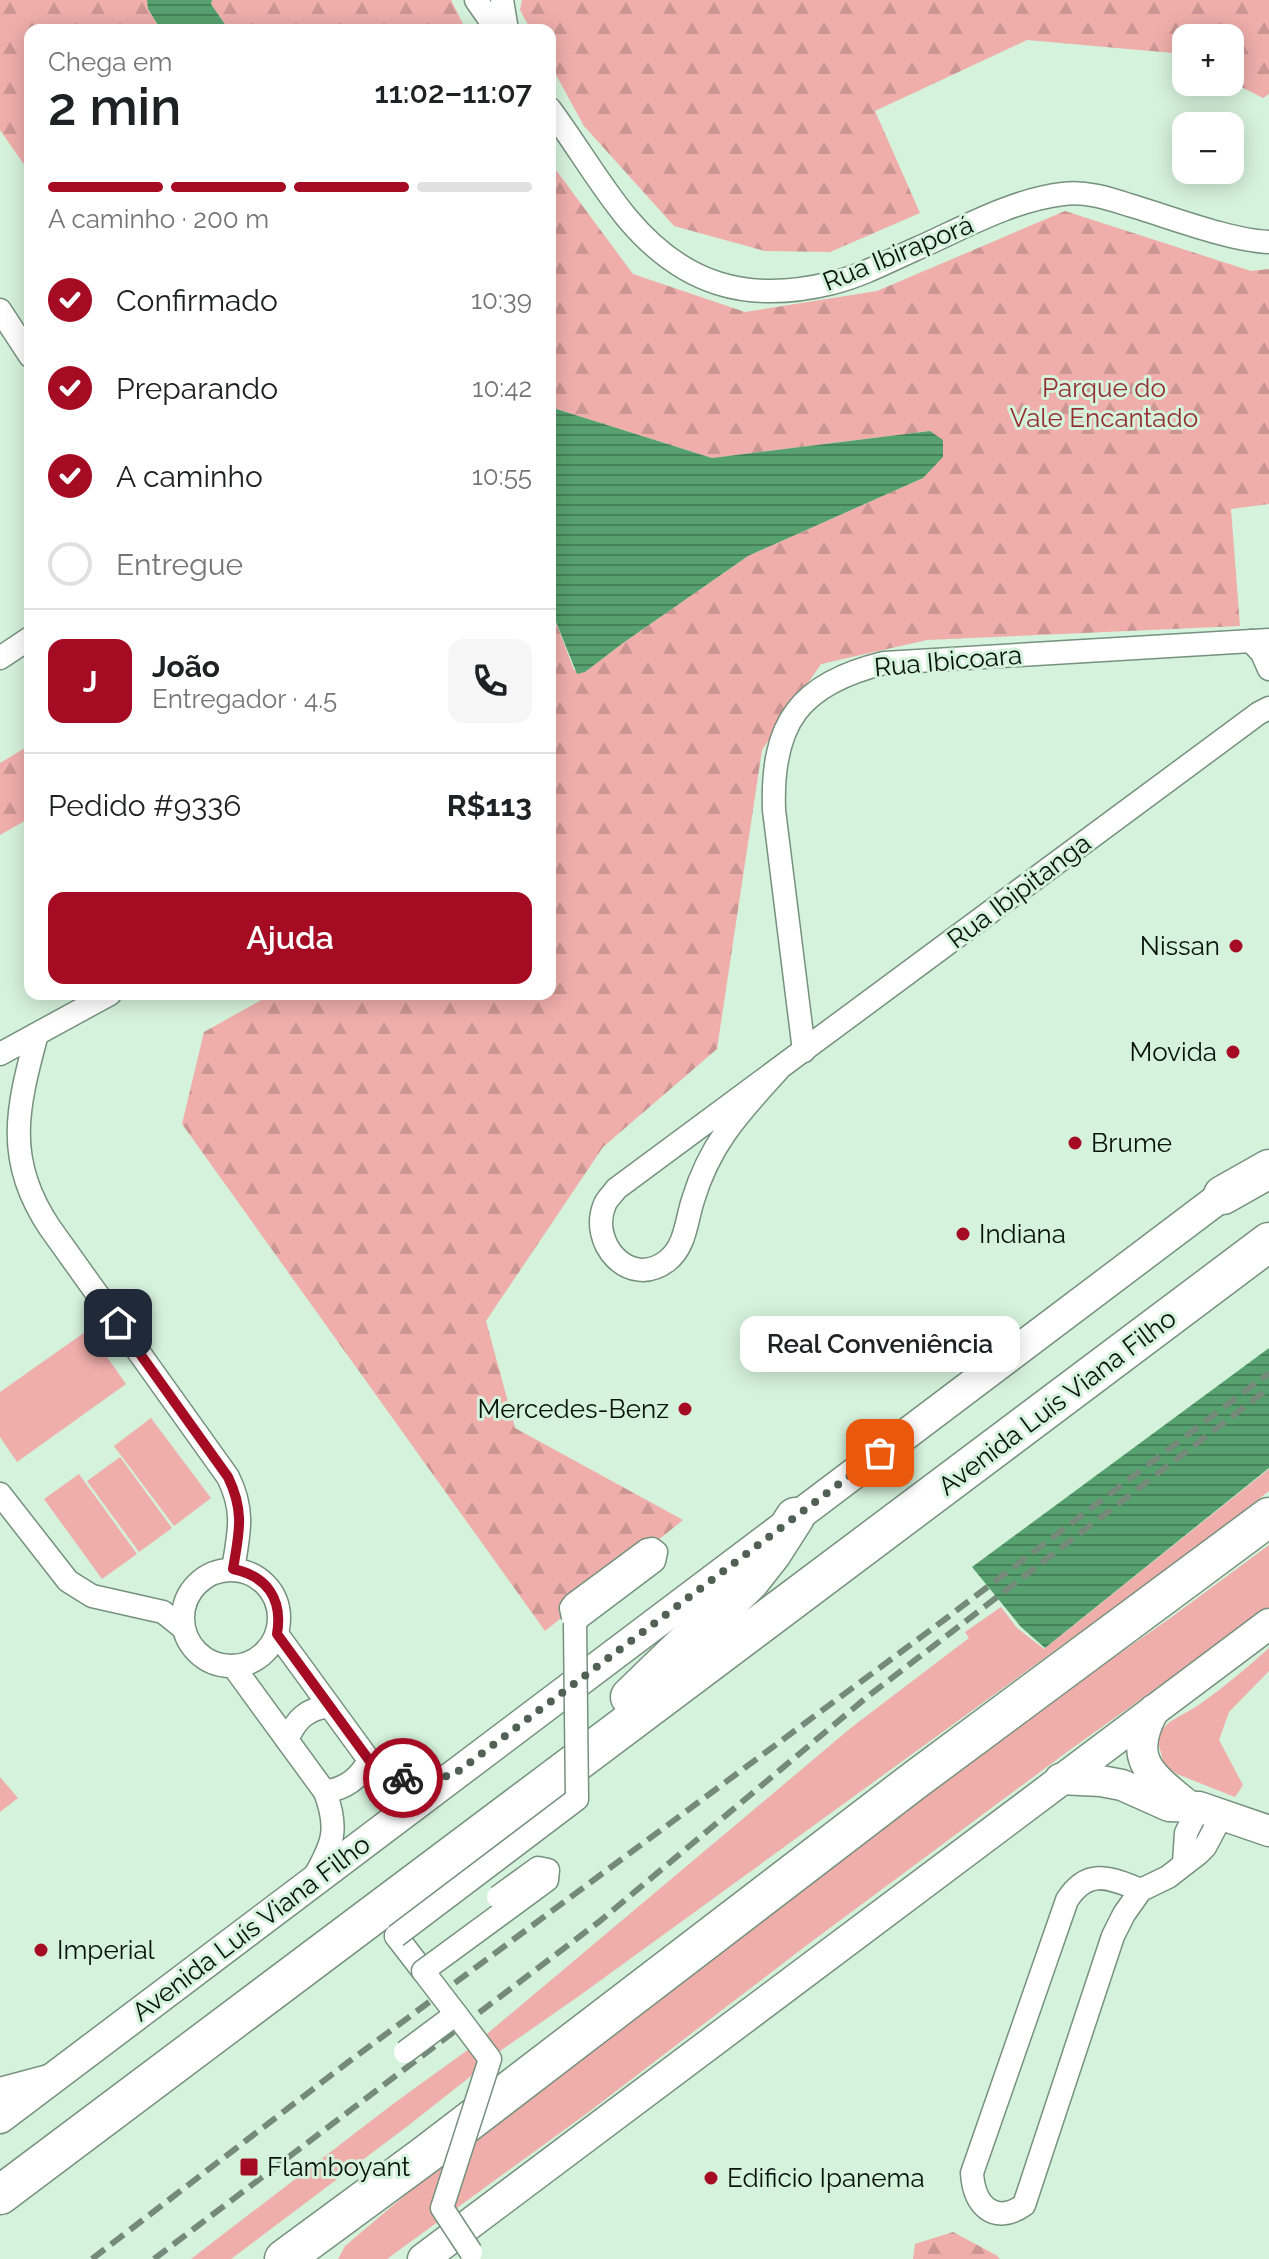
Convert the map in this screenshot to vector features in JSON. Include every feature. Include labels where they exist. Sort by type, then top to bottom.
[{"type":"highway","points":[[1223,1195],[1269,1169]]},
{"type":"highway","name":"Avenida Luís Viana Filho","points":[[0,2195],[1269,1242]]},
{"type":"highway","points":[[496,1824],[750,1581],[795,1517]]},
{"type":"highway","points":[[284,2259],[424,2156],[915,1780],[1269,1517]]},
{"type":"highway","points":[[327,2259],[363,2217],[424,2156]]},
{"type":"main road","name":"Avenida Luís Viana Filho","points":[[0,2118],[1269,1160]]},
{"type":"main road","points":[[423,2259],[1269,1624]]},
{"type":"main road","points":[[1154,1710],[1144,1727],[1140,1744],[1143,1758],[1158,1781],[1203,1809]]},
{"type":"main road","points":[[1060,1779],[1122,1785],[1169,1806],[1203,1809],[1269,1831]]},
{"type":"street","points":[[476,0],[493,24]]},
{"type":"street","points":[[502,0],[506,24]]},
{"type":"street","name":"Rua Ibiraporá","points":[[556,118],[626,217],[657,249],[685,271],[719,284],[754,291],[790,291],[834,283],[992,215],[1043,197],[1067,193],[1117,201],[1259,242],[1269,242]]},
{"type":"street","points":[[0,310],[24,347]]},
{"type":"street","points":[[1260,641],[1269,669]]},
{"type":"street","name":"Rua Ibicoara","points":[[804,1051],[774,810],[773,777],[780,743],[791,717],[807,698],[829,682],[852,671],[884,663],[1260,641]]},
{"type":"street","points":[[0,658],[24,642]]},
{"type":"street","name":"Rua Ibipitanga","points":[[779,1069],[716,1143],[702,1172],[679,1249],[667,1261],[652,1269],[637,1271],[622,1266],[610,1253],[601,1220],[605,1203],[624,1184],[1266,705]]},
{"type":"street","points":[[0,1054],[99,1000]]},
{"type":"street","points":[[37,1034],[24,1081],[18,1141],[26,1186],[50,1228],[228,1477],[239,1504],[241,1520],[233,1569]]},
{"type":"street","points":[[0,1494],[68,1581],[92,1596],[163,1612],[183,1628]]},
{"type":"street","points":[[471,2252],[442,2208],[490,2059],[396,1936],[577,1799],[577,1619],[654,1561],[656,1552],[647,1550],[574,1604],[571,1608],[573,1617]]},
{"type":"street","points":[[233,1569],[261,1579],[271,1590],[277,1604],[277,1634],[255,1660],[233,1666],[216,1665],[189,1644],[182,1614],[193,1587],[204,1577],[233,1569]]},
{"type":"street","points":[[277,1634],[369,1760],[391,1775],[406,1778],[452,1776]]},
{"type":"street","points":[[233,1666],[325,1792],[334,1823],[332,1842],[312,1880]]},
{"type":"street","points":[[287,1740],[292,1727],[303,1716],[315,1708],[329,1706]]},
{"type":"street","points":[[325,1792],[357,1779],[369,1760]]},
{"type":"street","points":[[1141,1890],[1096,1877],[1083,1881],[1067,1900],[972,2173],[973,2189],[981,2203],[995,2214],[1010,2214],[1024,2205],[1113,1936],[1141,1890],[1168,1877],[1205,1847],[1203,1809]]},
{"type":"street","points":[[423,1971],[547,1880],[548,1870],[538,1868],[498,1897]]},
{"type":"street","points":[[405,2052],[456,2014]]},
{"type":"street","points":[[0,2089],[60,2073]]},
{"type":"green space","points":[[0,0],[147,0],[148,9],[157,24],[24,24],[24,164],[0,130]]},
{"type":"green space","points":[[212,0],[451,0],[463,24],[225,24],[211,4]]},
{"type":"green space","points":[[522,0],[1269,0],[1269,94],[1263,98],[1244,88],[1244,24],[1172,24],[1172,53],[1027,40],[875,111],[920,213],[830,252],[765,251],[674,226],[584,126],[556,75],[556,24],[528,24],[520,10]]},
{"type":"green space","name":"Parque do Vale Encantado","points":[[556,170],[633,274],[745,312],[877,291],[1065,211],[1251,271],[1269,269],[1269,504],[1231,509],[1240,626],[927,640],[821,664],[762,750],[717,1049],[603,1147],[486,1321],[515,1428],[683,1520],[545,1631],[182,1124],[204,1032],[261,1000],[556,1000],[556,623],[574,670],[585,672],[748,556],[923,478],[930,431],[712,458],[556,409]]},
{"type":"green space","points":[[24,749],[24,821],[0,835],[0,763]]},
{"type":"green space","points":[[88,1330],[126,1384],[17,1462],[0,1437],[0,1392]]},
{"type":"green space","points":[[151,1418],[211,1498],[174,1526],[114,1446]]},
{"type":"green space","points":[[120,1457],[172,1528],[139,1552],[87,1481]]},
{"type":"green space","points":[[1269,1469],[1269,1491],[1200,1545],[480,2065],[471,2076],[409,2125],[231,2259],[191,2259],[469,2049],[852,1727],[969,1638],[965,1632],[1001,1607],[1017,1628],[1044,1649]]},
{"type":"green space","points":[[79,1474],[137,1554],[102,1579],[44,1499]]},
{"type":"green space","points":[[1269,1545],[1269,1608],[1071,1749],[590,2111],[387,2259],[338,2259],[345,2246],[488,2125],[1024,1720]]},
{"type":"green space","points":[[1269,1648],[1269,1671],[1229,1712],[1219,1740],[1243,1785],[1235,1797],[1177,1774],[1164,1764],[1157,1738],[1165,1726],[1218,1691]]},
{"type":"green space","points":[[0,1777],[18,1798],[0,1812]]},
{"type":"green space","points":[[953,2232],[1000,2259],[913,2259],[915,2244]]},
{"type":"shaded area","points":[[147,0],[212,0],[211,4],[225,24],[157,24],[148,9]]},
{"type":"shaded area","points":[[556,409],[712,458],[930,431],[943,440],[943,457],[923,478],[748,556],[585,672],[577,674],[556,622]]},
{"type":"shaded area","points":[[1269,1348],[1269,1468],[1045,1648],[1021,1627],[972,1567]]},
{"type":"railway","points":[[92,2259],[347,2063],[944,1620],[1269,1373]]},
{"type":"railway","points":[[154,2259],[600,1921],[867,1697],[1269,1388]]},
{"type":"way so far","points":[[403,1778],[452,1776],[880,1453]]},
{"type":"place","name":"Nissan","points":[[1236,946]]},
{"type":"place","name":"Movida","points":[[1233,1052]]},
{"type":"place","name":"Brume","points":[[1075,1143]]},
{"type":"place","name":"Indiana","points":[[963,1234]]},
{"type":"place","name":"Mercedes-Benz","points":[[685,1409]]},
{"type":"place","name":"Real Conveniência","points":[[880,1453]]},
{"type":"place","name":"Imperial","points":[[41,1950]]},
{"type":"place","name":"Flamboyant","points":[[249,2167]]},
{"type":"place","name":"Edificio Ipanema","points":[[711,2178]]},
{"type":"route","points":[[118,1323],[235,1491],[241,1520],[233,1569],[261,1579],[271,1590],[277,1604],[277,1634],[369,1760],[391,1775],[403,1778]]}]
